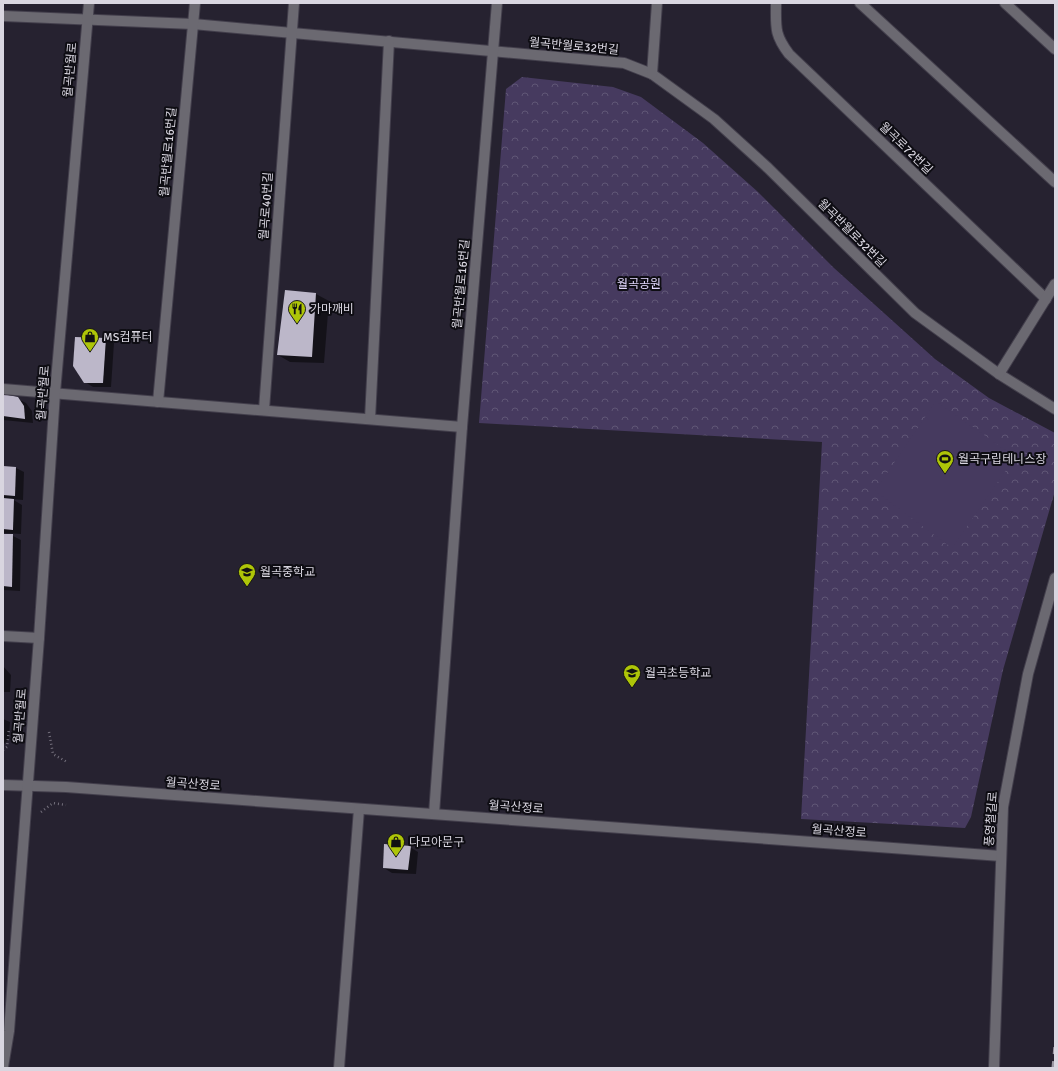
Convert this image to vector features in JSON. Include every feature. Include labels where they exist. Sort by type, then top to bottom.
[{"type":"street","name":"월곡반월로","points":[[28,785],[55,393],[89,3]]},
{"type":"street","name":"월곡반월로16번길","points":[[158,402],[195,3]]},
{"type":"street","name":"월곡로40번길","points":[[264,410],[294,3]]},
{"type":"street","name":"월곡반월로16번길","points":[[434,814],[462,427],[497,3]]},
{"type":"street","points":[[652,74],[657,3]]},
{"type":"street","name":"월곡로72번길","points":[[776,3],[776,33],[779,42],[789,54],[1046,299]]},
{"type":"street","points":[[860,3],[1055,182]]},
{"type":"street","points":[[1005,3],[1055,49]]},
{"type":"street","name":"월곡반월로32번길","points":[[3,16],[193,24],[624,63],[652,74],[714,119],[768,168],[915,313],[1000,374],[1055,409]]},
{"type":"street","points":[[370,419],[389,41]]},
{"type":"street","points":[[1000,374],[1055,284]]},
{"type":"street","points":[[3,389],[462,427]]},
{"type":"street","name":"풍영철길로","points":[[994,1068],[1003,807],[1028,674],[1055,578]]},
{"type":"street","points":[[3,636],[39,638]]},
{"type":"street","name":"월곡산정로","points":[[3,785],[28,785],[1001,856]]},
{"type":"street","points":[[3,1067],[9,1031],[28,785]]},
{"type":"street","points":[[339,1068],[359,810]]},
{"type":"path","points":[[3,750],[7,747],[9,729]]},
{"type":"path","points":[[50,732],[52,754],[67,762]]},
{"type":"path","points":[[39,818],[40,812],[52,803],[66,805]]},
{"type":"green space","name":"월곡공원","points":[[522,77],[613,87],[641,97],[703,143],[758,192],[834,268],[935,359],[989,398],[1055,433],[1055,491],[1003,670],[971,817],[965,828],[801,819],[822,442],[479,423],[506,89]]},
{"type":"green space","name":"월곡구립테니스장","points":[[936,401],[1015,457],[952,548],[875,491]]},
{"type":"building","name":"가마깨비","points":[[285,290],[316,293],[312,357],[277,355]]},
{"type":"building","name":"MS컴퓨터","points":[[75,337],[106,338],[103,383],[84,383],[73,366]]},
{"type":"building","points":[[3,394],[18,397],[24,406],[25,419],[3,416]]},
{"type":"building","points":[[3,466],[16,467],[15,496],[3,495]]},
{"type":"building","points":[[3,498],[14,499],[13,530],[3,529]]},
{"type":"building","points":[[3,534],[13,534],[12,587],[3,586]]},
{"type":"building","name":"다모아문구","points":[[384,844],[411,846],[408,870],[383,868]]},
{"type":"railway","points":[[1053,1068],[1055,1045]]},
{"type":"place","name":"가마깨비","points":[[297,324]]},
{"type":"place","name":"MS컴퓨터","points":[[90,352]]},
{"type":"place","name":"월곡구립테니스장","points":[[945,474]]},
{"type":"place","name":"월곡중학교","points":[[247,587]]},
{"type":"place","name":"월곡초등학교","points":[[632,688]]},
{"type":"place","name":"다모아문구","points":[[396,857]]}]
